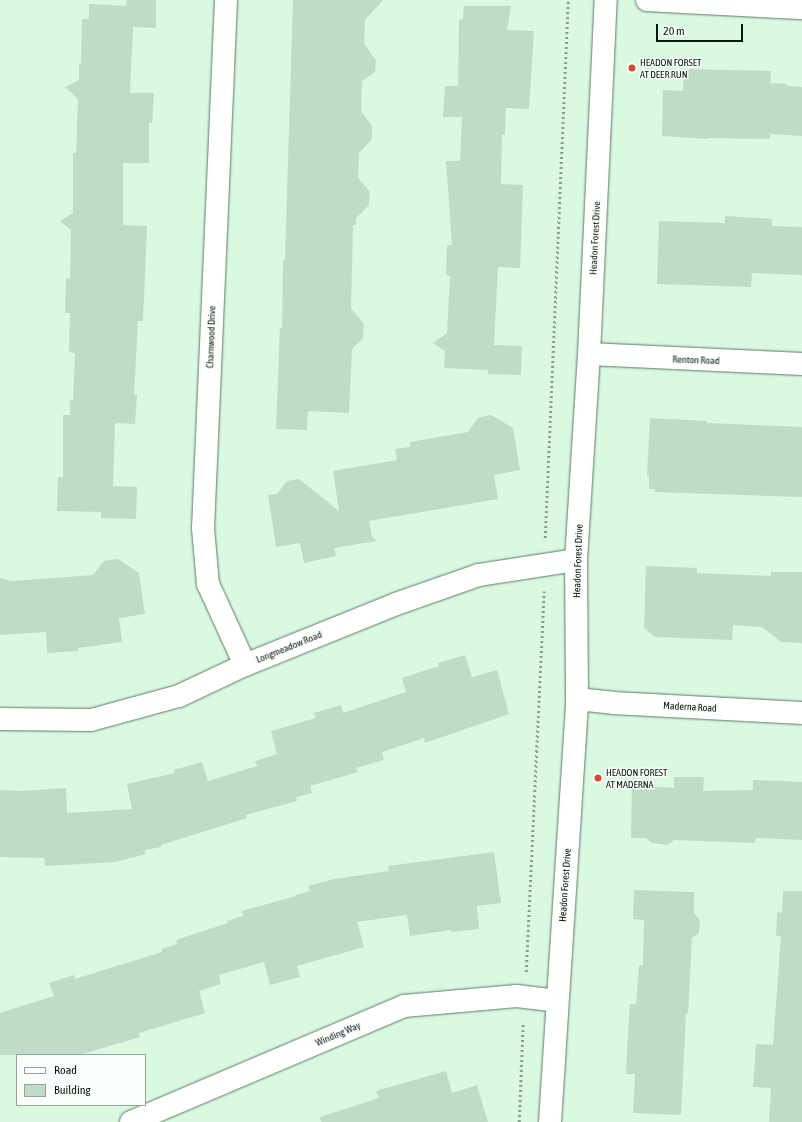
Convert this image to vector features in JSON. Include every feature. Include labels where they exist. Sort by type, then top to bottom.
[{"type":"street","name":"Charnwood Drive","points":[[226,0],[203,528],[208,584],[245,665]]},
{"type":"street","name":"Headon Forest Drive","points":[[550,1122],[577,699],[576,560],[589,354],[606,0]]},
{"type":"street","points":[[647,0],[802,8]]},
{"type":"street","name":"Renton Road","points":[[589,354],[802,364]]},
{"type":"street","name":"Longmeadow Road","points":[[0,719],[91,720],[179,696],[245,665],[396,604],[479,575],[576,560]]},
{"type":"street","name":"Maderna Road","points":[[577,699],[613,703],[802,713]]},
{"type":"street","name":"Winding Way","points":[[131,1122],[404,1006],[517,996],[557,1001]]},
{"type":"building","points":[[127,0],[156,0],[156,28],[133,27],[130,93],[154,93],[152,123],[149,123],[149,163],[123,163],[123,225],[147,226],[143,321],[138,321],[134,395],[137,395],[135,424],[115,423],[113,486],[137,487],[136,519],[101,518],[101,512],[57,511],[58,477],[63,477],[63,415],[70,415],[70,400],[73,401],[75,353],[69,352],[70,313],[65,313],[66,278],[70,279],[71,230],[60,221],[73,213],[73,153],[76,153],[78,99],[65,87],[79,80],[79,64],[81,64],[82,19],[89,19],[89,4],[126,6]]},
{"type":"building","points":[[293,0],[383,0],[365,20],[364,44],[376,60],[375,72],[362,81],[361,111],[372,126],[372,139],[359,153],[358,178],[370,192],[369,205],[356,218],[356,225],[353,225],[351,308],[364,324],[363,338],[352,349],[349,413],[308,411],[307,430],[276,429],[280,328],[282,328],[283,260],[285,260]]},
{"type":"building","points":[[464,6],[511,6],[507,30],[534,31],[529,109],[506,108],[505,135],[502,135],[501,184],[523,185],[520,268],[498,267],[494,345],[522,346],[521,375],[488,374],[488,370],[444,368],[445,351],[433,343],[447,333],[450,276],[446,275],[447,245],[452,245],[446,161],[460,161],[462,117],[443,117],[445,86],[458,86],[459,20],[463,19]]},
{"type":"building","points":[[684,69],[771,71],[770,83],[802,87],[802,136],[770,134],[770,139],[707,139],[662,136],[663,90],[683,91]]},
{"type":"building","points":[[725,216],[772,219],[772,226],[802,227],[802,275],[752,273],[751,287],[657,284],[659,221],[725,223]]},
{"type":"building","points":[[491,415],[513,428],[520,470],[494,475],[498,499],[369,521],[372,537],[377,541],[334,548],[336,556],[304,563],[300,543],[276,547],[268,495],[277,494],[287,481],[299,479],[339,511],[333,471],[397,460],[395,449],[410,447],[410,442],[468,432],[478,418]]},
{"type":"building","points":[[650,418],[707,421],[707,423],[802,427],[802,497],[655,492],[655,489],[649,489],[649,476],[647,476]]},
{"type":"building","points":[[118,559],[139,573],[145,614],[119,618],[122,642],[78,648],[78,651],[47,653],[46,632],[0,635],[0,578],[12,581],[93,575],[104,561]]},
{"type":"building","points":[[646,566],[697,568],[697,573],[771,576],[771,572],[802,572],[802,643],[781,642],[762,627],[733,625],[732,640],[655,637],[644,628]]},
{"type":"building","points":[[465,655],[472,677],[497,670],[509,714],[425,743],[424,738],[382,752],[384,760],[356,768],[358,772],[310,786],[312,793],[296,797],[297,801],[246,815],[247,818],[161,845],[161,847],[145,850],[146,854],[115,862],[45,866],[44,858],[0,857],[0,790],[22,791],[66,788],[67,813],[132,809],[127,784],[175,773],[174,770],[202,762],[208,781],[257,766],[255,761],[277,754],[271,731],[316,718],[314,713],[341,705],[343,713],[406,692],[402,678],[439,666],[438,663]]},
{"type":"building","points":[[674,777],[704,777],[703,791],[753,790],[753,780],[802,782],[802,840],[756,838],[755,843],[674,840],[668,845],[652,843],[646,838],[631,838],[632,785],[674,788]]},
{"type":"building","points":[[494,852],[501,903],[477,906],[479,929],[451,932],[451,930],[410,936],[407,915],[357,922],[364,947],[297,966],[300,977],[270,985],[264,962],[219,975],[221,984],[199,991],[205,1013],[139,1033],[140,1037],[82,1054],[0,1055],[0,1013],[54,996],[49,983],[74,975],[75,979],[162,952],[162,949],[177,944],[176,940],[228,923],[227,921],[243,916],[242,911],[310,891],[308,886],[334,879],[389,871],[388,866]]},
{"type":"building","points":[[634,890],[694,892],[694,913],[700,920],[699,933],[692,938],[688,1013],[686,1013],[681,1115],[633,1113],[635,1074],[626,1074],[627,1050],[630,1004],[636,1004],[639,965],[643,965],[644,920],[633,919]]},
{"type":"building","points":[[783,891],[802,891],[802,1122],[769,1122],[771,1088],[753,1087],[756,1044],[773,1045],[781,936],[776,936],[777,912],[782,913]]},
{"type":"building","points":[[446,1071],[452,1093],[477,1085],[488,1122],[321,1122],[320,1117],[379,1098],[376,1091]]},
{"type":"place","name":"HEADON FORSET AT DEER RUN","points":[[632,68]]},
{"type":"place","name":"HEADON FOREST AT MADERNA","points":[[598,778]]}]
